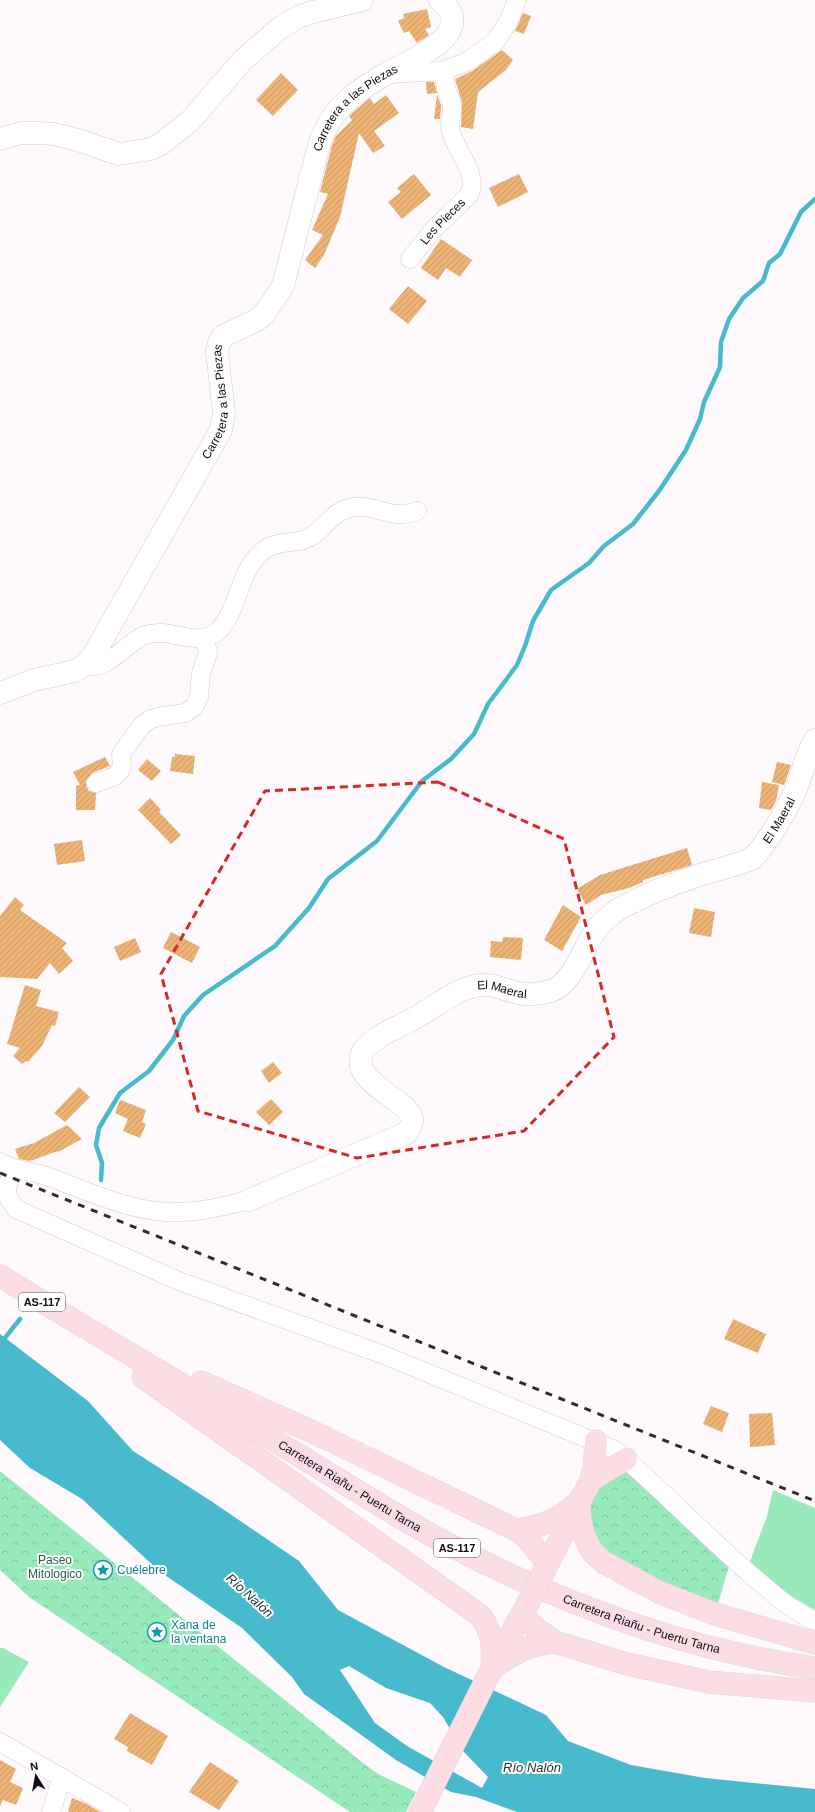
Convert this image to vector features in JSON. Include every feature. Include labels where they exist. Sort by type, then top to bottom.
[{"type":"main road","name":"Carretera Riañu - Puertu Tarna","points":[[0,1276],[443,1541],[553,1594],[630,1623],[713,1648],[815,1668]]},
{"type":"main road","points":[[84,1326],[138,1373],[481,1616],[504,1621],[512,1620],[525,1609]]},
{"type":"main road","points":[[131,1355],[180,1373],[306,1429],[516,1530],[526,1537],[548,1561]]},
{"type":"main road","points":[[421,1810],[491,1671],[525,1609],[548,1561],[591,1480],[595,1462],[596,1441]]},
{"type":"main road","points":[[591,1480],[626,1459]]},
{"type":"main road","points":[[516,1530],[547,1523],[565,1514],[579,1501]]},
{"type":"main road","points":[[579,1501],[580,1519],[584,1535],[591,1550],[603,1562]]},
{"type":"main road","points":[[548,1561],[565,1549],[574,1549],[603,1562],[659,1592],[708,1611],[815,1643]]},
{"type":"main road","points":[[525,1609],[539,1631],[555,1642],[627,1664],[709,1682],[815,1691]]},
{"type":"main road","points":[[481,1616],[490,1631],[493,1647],[491,1671]]},
{"type":"main road","points":[[491,1671],[519,1650],[541,1643],[555,1642]]},
{"type":"street","points":[[0,139],[21,133],[54,134],[78,140],[119,154],[150,149],[161,144],[190,121],[242,61],[280,28],[298,17],[362,0]]},
{"type":"street","name":"Carretera a las Piezas","points":[[85,665],[94,654],[221,430],[224,413],[216,352],[219,343],[223,336],[257,320],[264,314],[283,286],[320,141],[329,122],[348,99],[383,75],[437,46],[446,38],[451,28],[452,17],[447,6],[440,0]]},
{"type":"street","points":[[383,75],[442,71],[466,62],[495,42],[508,22],[517,0]]},
{"type":"street","name":"Les Pieces","points":[[410,259],[435,228],[469,195],[472,189],[472,178],[451,134],[449,121],[452,102],[447,91],[445,75],[442,71]]},
{"type":"street","points":[[0,693],[34,680],[75,671],[85,665],[92,667],[107,661],[138,639],[153,634],[167,632],[196,639],[205,639],[219,630],[224,623],[248,569],[253,562],[268,548],[284,542],[305,540],[335,515],[356,506],[400,514],[416,511]]},
{"type":"street","points":[[96,783],[115,776],[120,771],[122,766],[121,754],[142,725],[151,719],[185,713],[197,703],[201,673],[208,653],[205,639]]},
{"type":"street","name":"El Maeral","points":[[249,1200],[406,1133],[411,1126],[412,1119],[410,1114],[404,1107],[388,1096],[364,1073],[361,1062],[363,1052],[375,1039],[432,1009],[452,996],[474,986],[495,985],[525,994],[553,990],[564,982],[573,971],[595,931],[615,911],[653,892],[696,876],[752,859],[761,850],[795,792],[806,758],[815,740]]},
{"type":"street","points":[[249,1200],[198,1211],[155,1211],[134,1207],[41,1174],[6,1165],[6,1190],[8,1199],[16,1209],[179,1280],[384,1355],[615,1450],[731,1559],[788,1606],[815,1621]]},
{"type":"street","points":[[0,1742],[121,1812]]},
{"type":"street","points":[[51,1812],[62,1777]]},
{"type":"highlighted area","points":[[438,782],[564,839],[614,1037],[524,1131],[357,1158],[198,1111],[161,974],[265,791]]},
{"type":"green space","points":[[626,1459],[731,1559],[715,1614],[659,1592],[584,1535],[591,1480]]},
{"type":"green space","name":"Paseo Mitologico","points":[[0,1471],[363,1763],[378,1774],[416,1792],[406,1812],[350,1812],[29,1597],[0,1570]]},
{"type":"green space","points":[[773,1490],[815,1508],[815,1610],[784,1592],[749,1564],[767,1516]]},
{"type":"green space","points":[[0,1648],[3,1648],[29,1662],[0,1707]]},
{"type":"water","name":"Río Nalón","points":[[0,1334],[88,1401],[133,1451],[211,1501],[299,1561],[338,1610],[444,1667],[546,1715],[568,1741],[631,1765],[705,1778],[815,1789],[815,1812],[517,1812],[476,1797],[451,1792],[396,1760],[304,1694],[292,1677],[242,1628],[159,1571],[82,1499],[30,1468],[0,1440]],"holes":[[[349,1666],[386,1688],[430,1703],[443,1717],[463,1751],[488,1777],[482,1788],[407,1746],[375,1723],[340,1670]]]},
{"type":"building","points":[[427,9],[431,27],[425,29],[429,35],[417,43],[409,31],[404,33],[398,21],[404,18],[403,14]]},
{"type":"building","points":[[523,13],[531,16],[524,34],[515,31]]},
{"type":"building","points":[[502,50],[513,60],[506,70],[478,92],[473,129],[461,127],[462,102],[455,79],[472,71]]},
{"type":"building","points":[[281,73],[298,90],[273,116],[256,100]]},
{"type":"building","points":[[426,82],[434,82],[437,93],[427,94]]},
{"type":"building","points":[[386,95],[399,113],[374,131],[385,146],[373,153],[359,133],[340,217],[324,255],[315,268],[305,260],[323,235],[312,230],[328,194],[320,192],[332,145],[336,136],[352,120],[349,116],[353,112],[370,98],[374,104]]},
{"type":"building","points":[[437,95],[441,105],[440,119],[434,119]]},
{"type":"building","points":[[414,174],[431,195],[402,219],[388,202],[401,192],[397,188]]},
{"type":"building","points":[[519,174],[528,192],[498,207],[489,188]]},
{"type":"building","points":[[441,239],[472,260],[460,277],[446,268],[438,280],[421,268]]},
{"type":"building","points":[[408,286],[427,301],[408,324],[389,309]]},
{"type":"building","points":[[175,754],[195,756],[193,774],[170,771],[172,757],[175,757]]},
{"type":"building","points":[[105,757],[110,766],[92,773],[86,781],[86,786],[89,791],[96,793],[95,810],[76,810],[76,786],[80,785],[73,772]]},
{"type":"building","points":[[147,759],[161,771],[152,781],[138,770]]},
{"type":"building","points":[[777,762],[791,765],[784,785],[772,782]]},
{"type":"building","points":[[762,782],[779,785],[776,801],[771,810],[759,808]]},
{"type":"building","points":[[150,798],[161,810],[159,812],[181,835],[171,844],[138,810]]},
{"type":"building","points":[[82,840],[85,861],[57,865],[54,844]]},
{"type":"building","points":[[687,848],[692,865],[643,880],[643,882],[629,888],[601,895],[586,905],[577,889],[600,875]]},
{"type":"building","points":[[15,897],[24,905],[20,910],[67,943],[62,948],[73,961],[59,974],[50,963],[37,979],[0,977],[0,916]]},
{"type":"building","points":[[563,905],[581,917],[562,951],[544,940]]},
{"type":"building","points":[[694,908],[715,912],[711,937],[689,933]]},
{"type":"building","points":[[171,932],[200,947],[192,963],[163,948]]},
{"type":"building","points":[[503,937],[523,938],[521,960],[490,957],[491,941],[502,942]]},
{"type":"building","points":[[135,938],[141,952],[120,961],[114,947]]},
{"type":"building","points":[[25,985],[41,990],[36,1006],[59,1012],[55,1026],[52,1025],[42,1046],[28,1062],[26,1061],[22,1064],[13,1056],[20,1048],[7,1044]]},
{"type":"building","points":[[273,1062],[282,1073],[269,1083],[261,1071]]},
{"type":"building","points":[[79,1087],[90,1097],[65,1122],[54,1113]]},
{"type":"building","points":[[271,1099],[283,1112],[269,1125],[256,1112]]},
{"type":"building","points":[[120,1100],[146,1110],[142,1122],[146,1124],[140,1138],[123,1131],[128,1119],[115,1113]]},
{"type":"building","points":[[67,1125],[82,1139],[58,1152],[30,1161],[19,1159],[15,1149],[34,1143]]},
{"type":"building","points":[[733,1319],[766,1334],[758,1353],[724,1339]]},
{"type":"building","points":[[711,1406],[729,1413],[722,1432],[703,1424]]},
{"type":"building","points":[[772,1413],[775,1445],[750,1447],[749,1414]]},
{"type":"building","points":[[130,1713],[168,1736],[152,1765],[127,1751],[128,1747],[114,1739]]},
{"type":"building","points":[[0,1760],[16,1769],[10,1782],[23,1788],[16,1805],[3,1800],[0,1806]]},
{"type":"building","points":[[210,1762],[239,1781],[219,1810],[189,1792]]},
{"type":"building","points":[[72,1798],[87,1804],[100,1812],[68,1812]]},
{"type":"waterway","points":[[101,1180],[102,1163],[96,1145],[99,1128],[120,1093],[149,1071],[173,1040],[184,1016],[203,995],[275,946],[309,908],[328,879],[377,841],[422,781],[451,759],[474,734],[488,704],[517,665],[533,621],[551,590],[589,563],[604,546],[633,524],[659,491],[686,450],[700,419],[704,402],[720,367],[721,342],[729,319],[743,298],[763,281],[769,263],[780,254],[801,212],[815,199]]},
{"type":"waterway","points":[[0,1344],[20,1319]]},
{"type":"railway","points":[[0,1173],[815,1501]]},
{"type":"place","name":"Cuélebre","points":[[103,1570]]},
{"type":"place","name":"Xana de la ventana","points":[[157,1632]]}]
